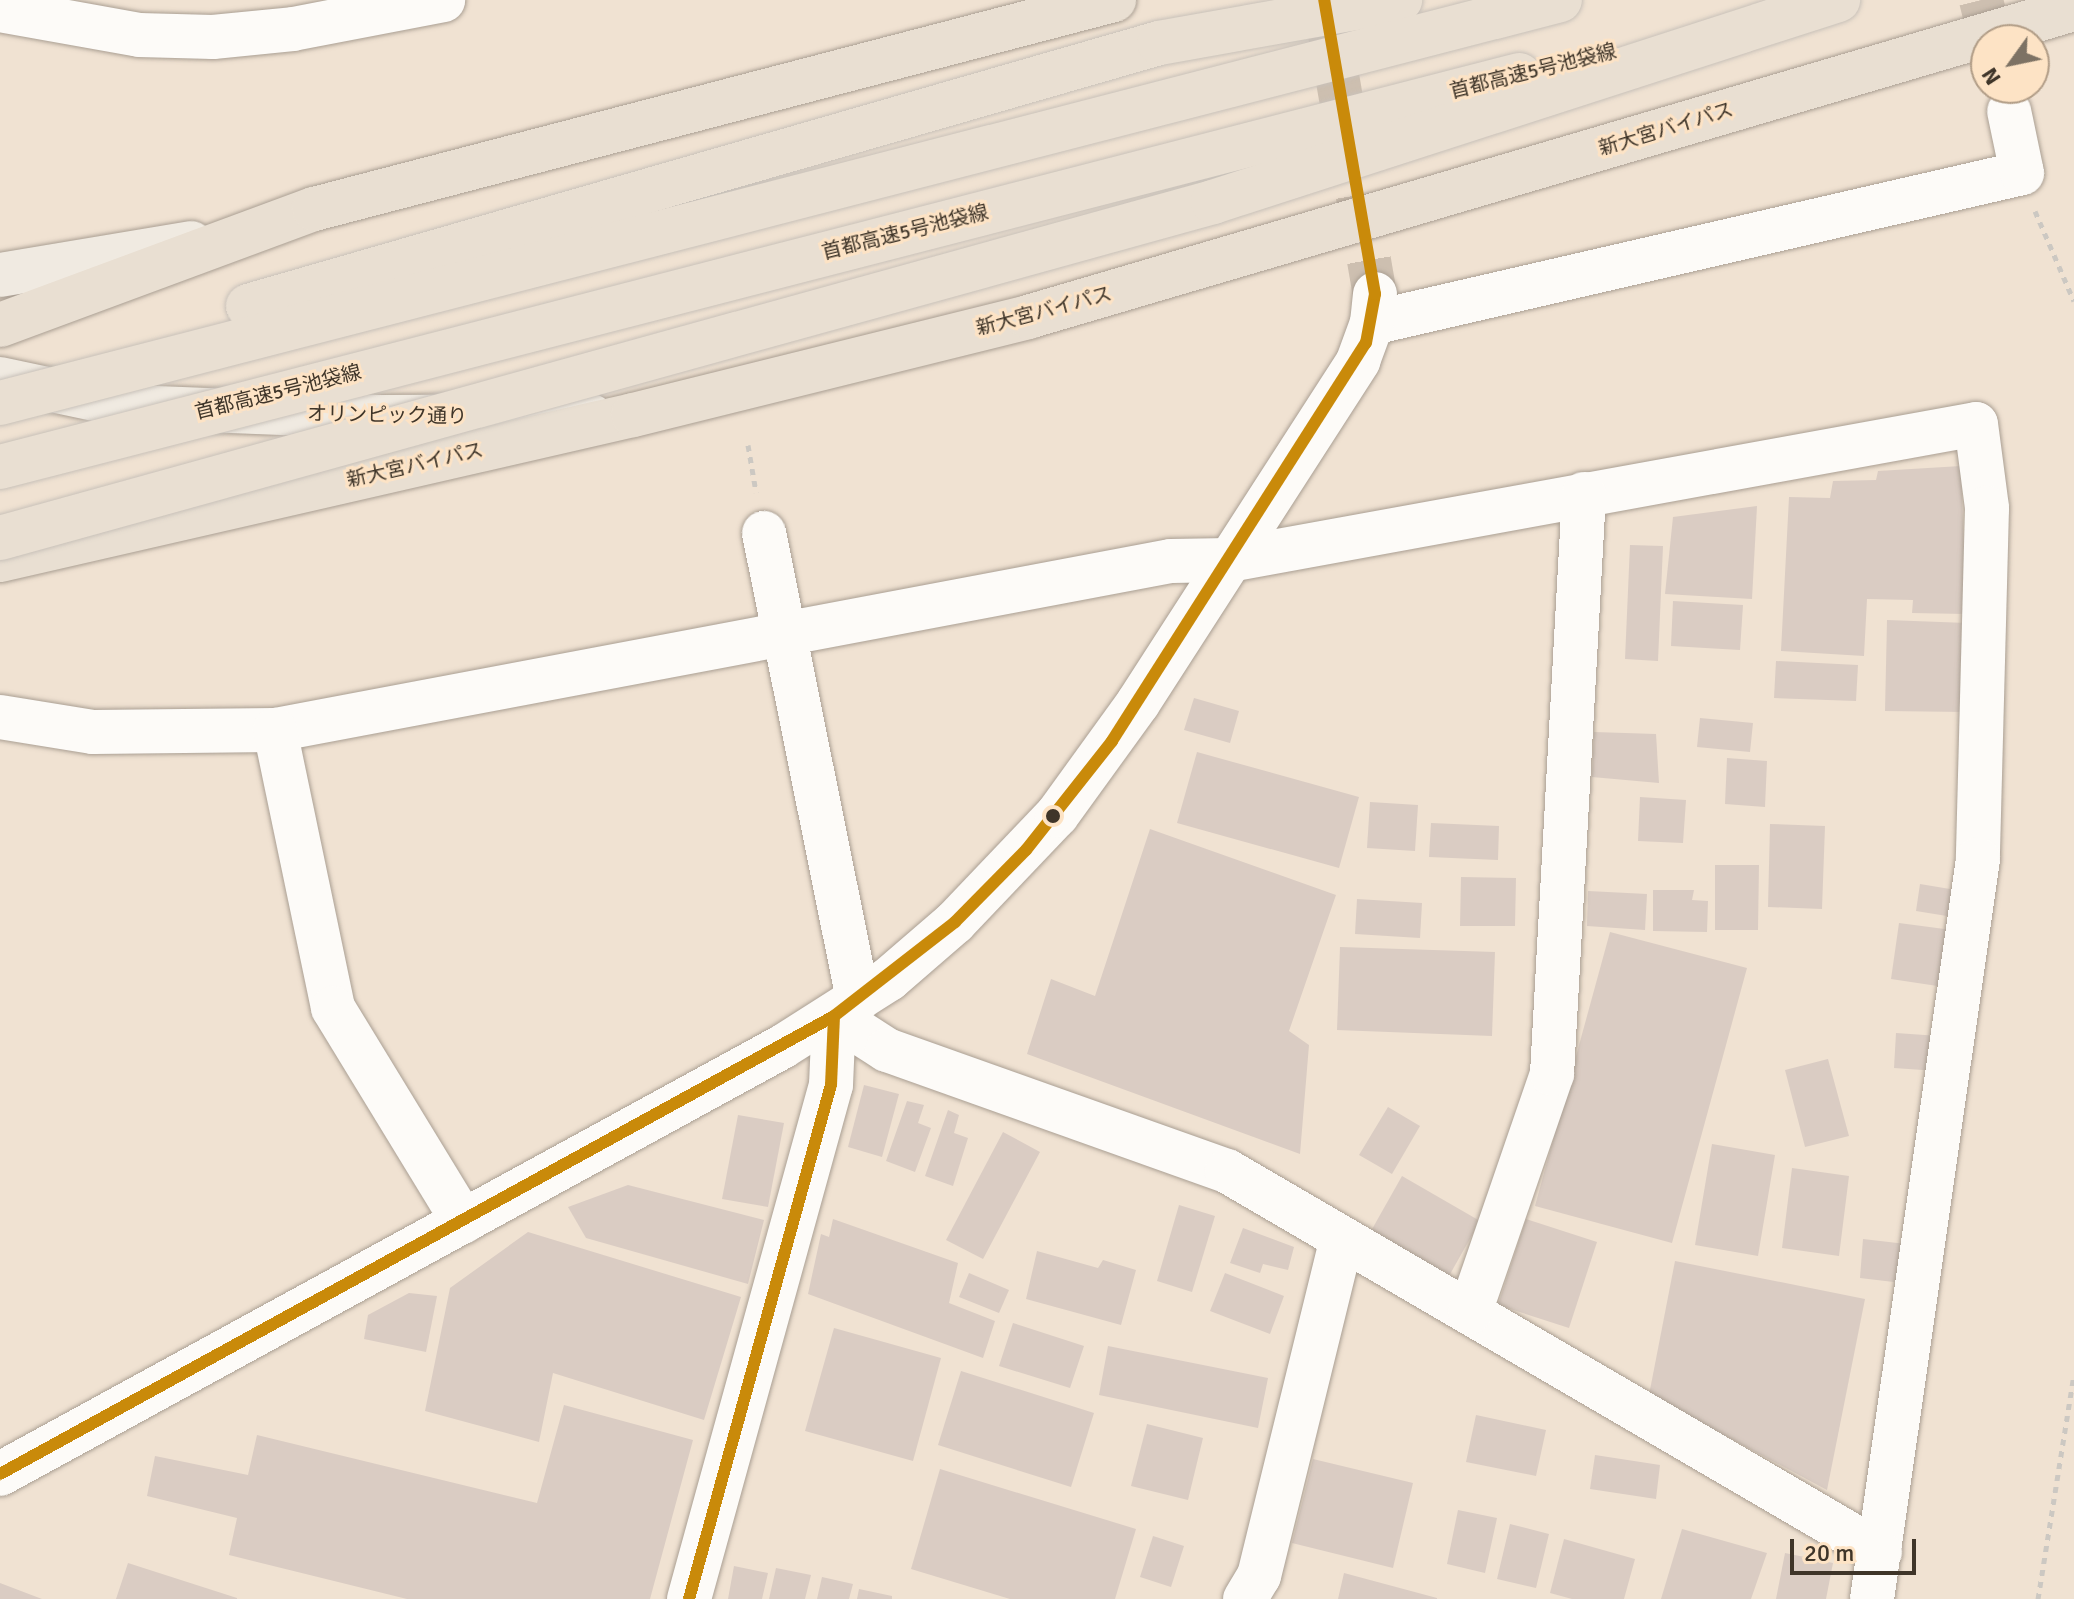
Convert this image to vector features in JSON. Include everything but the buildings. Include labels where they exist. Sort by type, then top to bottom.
[{"type":"highway","points":[[0,325],[229,237],[400,184],[1114,0]]},
{"type":"highway","points":[[0,378],[1159,43],[1400,0]]},
{"type":"highway","points":[[0,403],[1560,0]]},
{"type":"highway","name":"首都高速5号池袋線","points":[[0,467],[1812,0]]},
{"type":"highway","points":[[0,538],[1213,202],[1838,0]]},
{"type":"highway","name":"新大宮バイパス","points":[[0,560],[633,415],[1043,312],[2074,9]]},
{"type":"main road","points":[[0,275],[229,237]]},
{"type":"main road","name":"オリンピック通り","points":[[0,378],[132,407],[381,417],[633,415]]},
{"type":"street","points":[[0,10],[139,35],[213,37],[293,29],[443,0]]},
{"type":"street","points":[[0,1474],[846,1008],[955,922],[1057,815],[1112,741],[1358,361],[1374,308],[2022,173],[2009,111]]},
{"type":"street","points":[[0,717],[93,732],[275,730],[1171,561],[1229,560],[1976,424],[1987,508],[1978,859],[1872,1599]]},
{"type":"street","points":[[1470,1312],[1552,1074],[1584,494]]},
{"type":"street","points":[[689,1599],[831,1085],[846,1008],[785,636],[764,533]]},
{"type":"street","points":[[275,730],[333,1008],[463,1221]]},
{"type":"street","points":[[846,1008],[887,1050],[1227,1171],[1880,1552]]},
{"type":"street","points":[[1245,1599],[1259,1576],[1342,1239]]},
{"type":"path","points":[[2022,173],[2074,301]]},
{"type":"path","points":[[2038,1599],[2074,1375]]},
{"type":"tunnel","points":[[1324,0],[1375,294]]},
{"type":"tunnel","points":[[1981,0],[1987,24]]},
{"type":"transit line","points":[[0,1474],[834,1016],[955,922],[1026,850],[1112,741],[1366,343],[1375,294],[1324,0]]},
{"type":"transit line","points":[[689,1599],[831,1085],[834,1016]]}]
